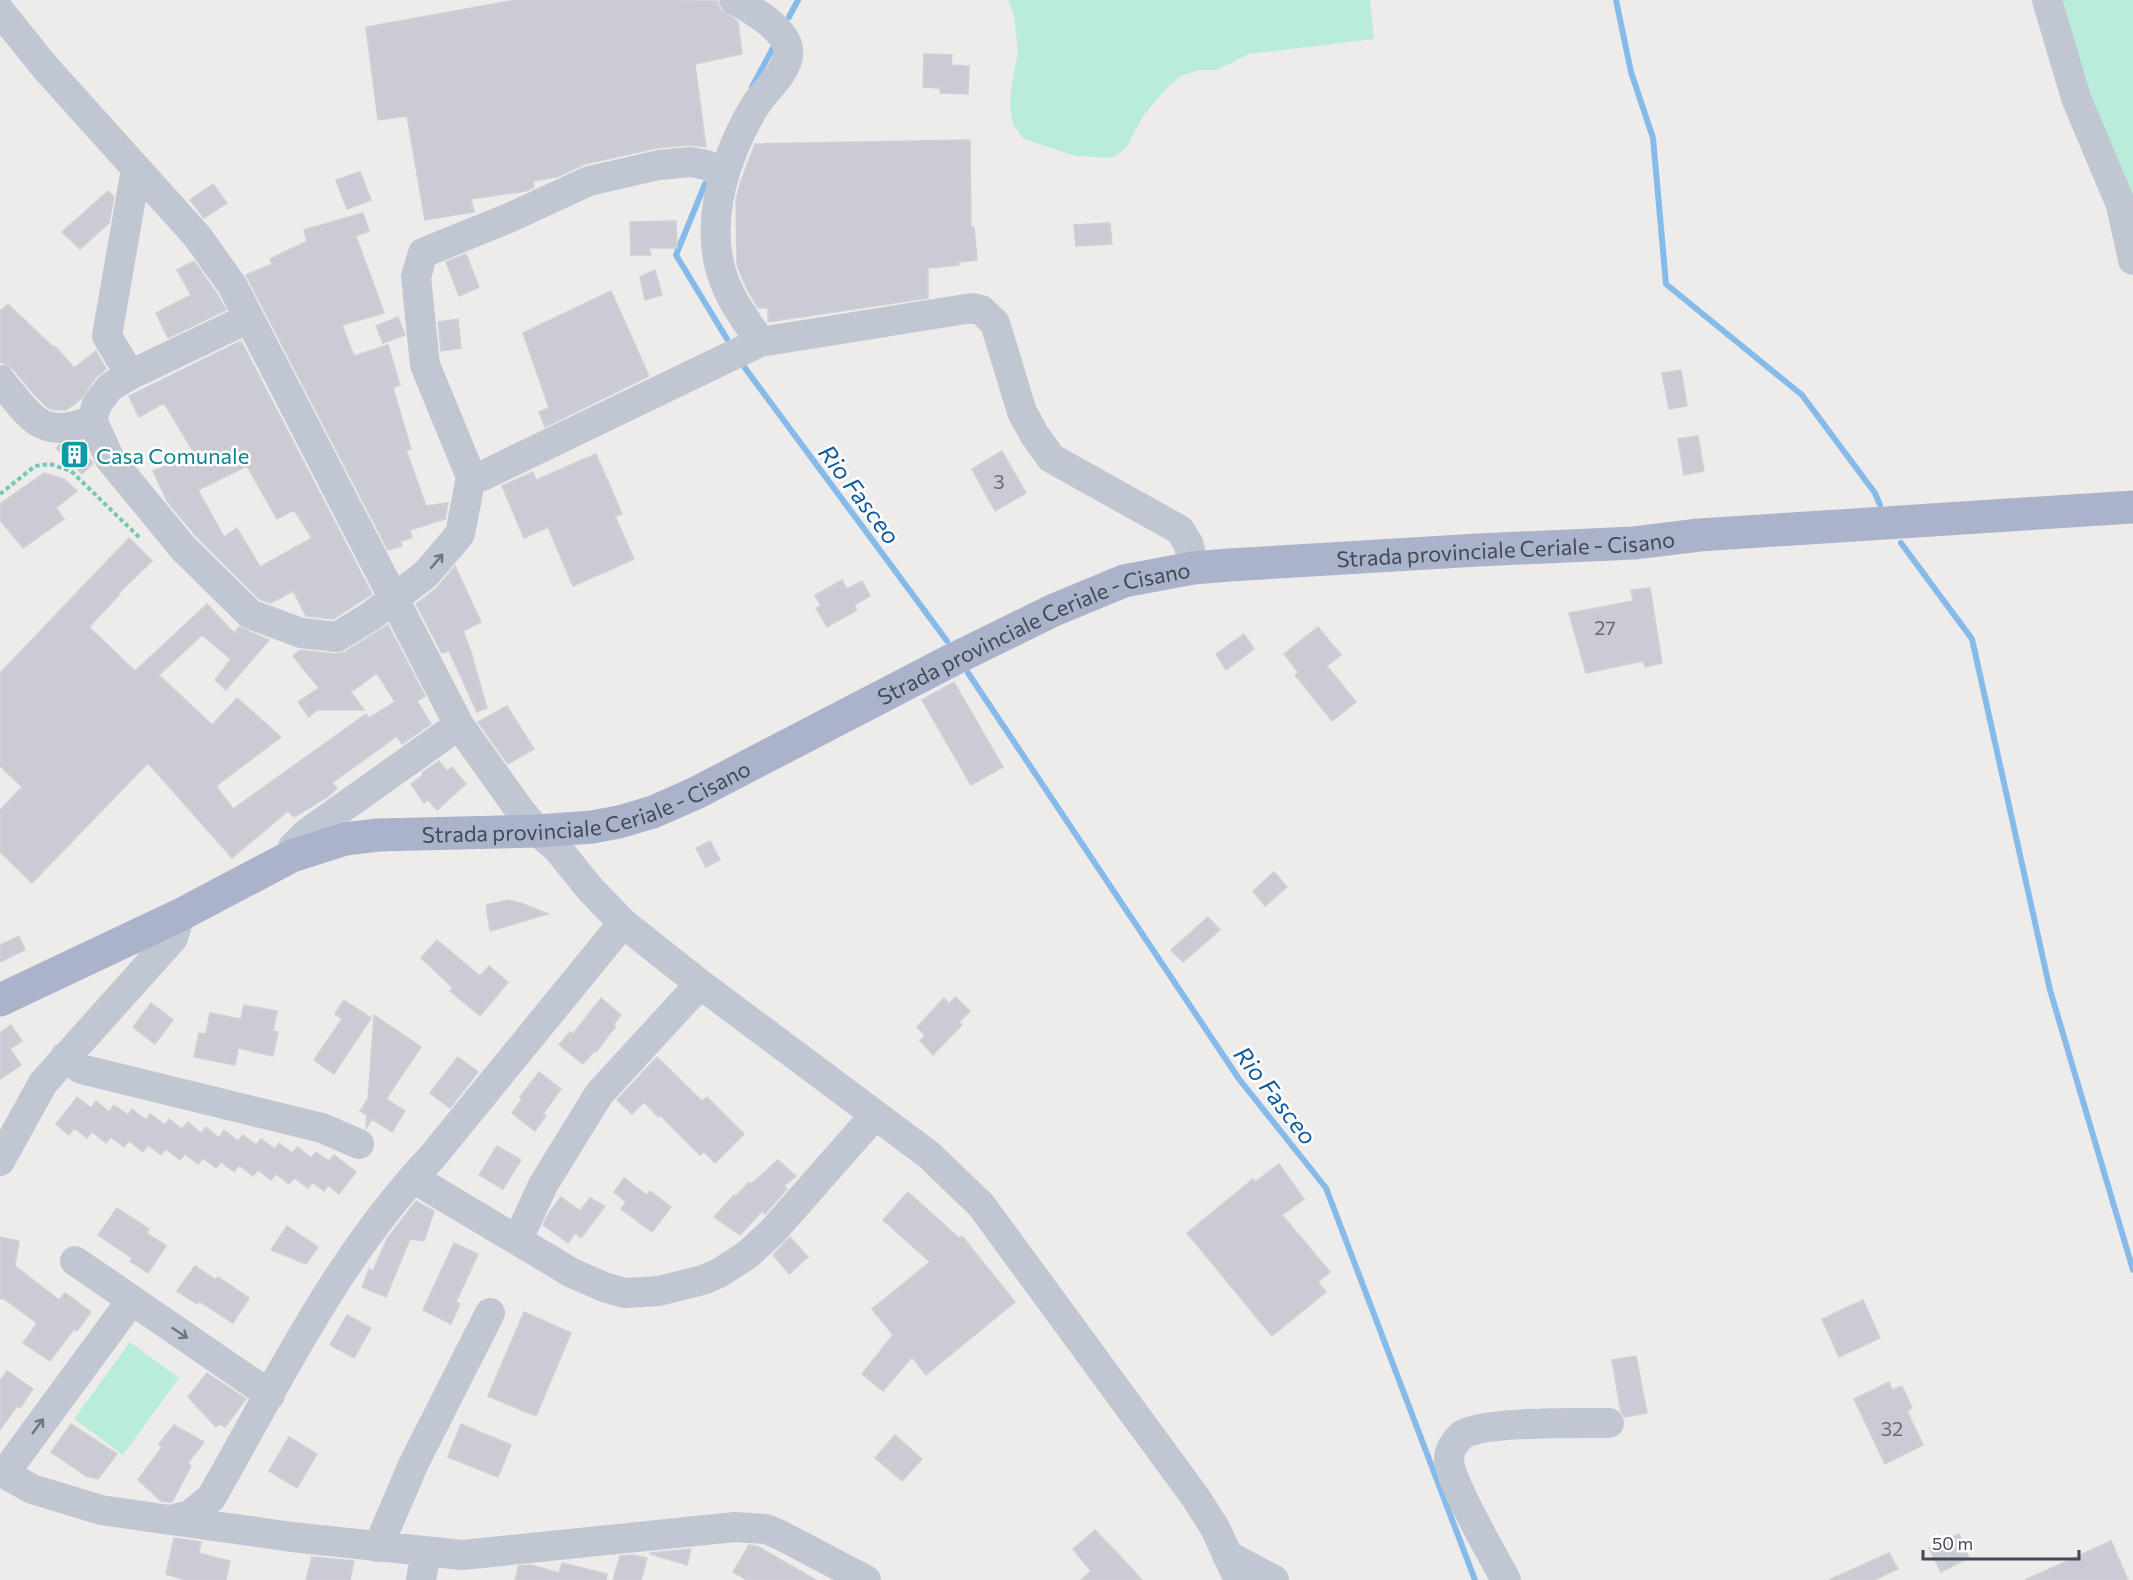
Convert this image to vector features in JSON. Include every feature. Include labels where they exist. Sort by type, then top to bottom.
[{"type":"main road","name":"Strada provinciale Ceriale - Cisano","points":[[0,1000],[180,915],[292,856],[345,839],[378,835],[537,831],[619,822],[653,812],[696,793],[952,660],[1054,610],[1124,581],[1193,568],[1478,550],[1634,543],[1699,535],[2131,503]]},
{"type":"street","points":[[734,0],[764,19],[784,36],[788,55],[781,73],[757,101],[740,132],[724,174],[716,217],[718,258],[730,294],[760,342]]},
{"type":"street","points":[[2047,0],[2076,98],[2121,205],[2133,260]]},
{"type":"street","points":[[0,11],[44,66],[213,257],[232,285],[459,725],[537,831],[556,848],[591,890],[623,923],[700,984],[928,1155],[981,1205],[1196,1498],[1215,1528],[1233,1568],[1274,1580]]},
{"type":"street","points":[[249,318],[130,375],[110,387],[97,404],[93,420],[110,459],[175,539],[250,614],[302,633],[337,637],[371,616],[426,574],[460,534],[471,477],[425,365],[416,277],[423,253],[509,218],[589,181],[659,165],[691,162],[706,165],[724,174]]},
{"type":"street","points":[[130,375],[107,336],[136,169]]},
{"type":"street","points":[[471,477],[480,477],[760,342],[962,309],[981,310],[995,323],[1022,412],[1034,434],[1052,458],[1180,530],[1189,545],[1193,568]]},
{"type":"street","points":[[0,380],[39,424],[52,428],[79,426],[93,420]]},
{"type":"street","points":[[292,856],[293,847],[307,833],[459,725]]},
{"type":"street","points":[[0,1161],[43,1083],[173,938],[180,915]]},
{"type":"street","points":[[170,1520],[190,1515],[211,1498],[336,1281],[400,1191],[439,1149],[623,923]]},
{"type":"street","points":[[518,1239],[543,1185],[599,1094],[700,984]]},
{"type":"street","points":[[65,1057],[81,1069],[322,1128],[359,1144]]},
{"type":"street","points":[[412,1178],[572,1272],[603,1287],[625,1293],[659,1291],[703,1280],[719,1273],[747,1255],[772,1232],[875,1114]]},
{"type":"street","points":[[75,1261],[270,1395]]},
{"type":"street","points":[[131,1301],[2,1472],[32,1489],[101,1510],[292,1538],[378,1547],[424,1566],[462,1555],[735,1527],[766,1529],[866,1580]]},
{"type":"street","points":[[378,1547],[413,1465],[490,1313]]},
{"type":"street","points":[[1506,1580],[1455,1481],[1449,1459],[1453,1444],[1464,1434],[1486,1429],[1527,1425],[1609,1423]]},
{"type":"path","points":[[0,494],[35,466],[51,464],[71,471],[147,545]]},
{"type":"green space","points":[[1008,0],[1370,0],[1374,39],[1250,54],[1216,70],[1199,70],[1181,76],[1168,87],[1143,116],[1126,148],[1112,158],[1075,156],[1024,139],[1013,125],[1010,107],[1011,89],[1018,52],[1014,16]]},
{"type":"green space","points":[[2060,0],[2133,0],[2133,198],[2122,169],[2089,100]]},
{"type":"green space","points":[[130,1342],[179,1378],[123,1455],[74,1419]]},
{"type":"building","points":[[516,0],[717,1],[720,9],[738,22],[742,54],[695,64],[706,147],[689,145],[657,148],[585,164],[557,177],[533,181],[534,187],[526,191],[471,199],[474,212],[425,220],[407,116],[378,120],[366,27]]},
{"type":"building","points":[[924,54],[952,55],[951,65],[969,66],[968,94],[940,93],[940,88],[923,87]]},
{"type":"building","points":[[970,140],[971,227],[974,227],[977,260],[958,262],[959,265],[928,268],[928,298],[768,322],[768,308],[758,308],[737,265],[736,199],[755,144]]},
{"type":"building","points":[[360,172],[371,200],[347,209],[336,180]]},
{"type":"building","points":[[213,184],[227,203],[204,218],[190,200]]},
{"type":"building","points":[[108,191],[114,197],[109,223],[80,249],[62,232]]},
{"type":"building","points":[[363,213],[369,231],[356,236],[384,313],[342,325],[354,356],[388,345],[400,385],[393,388],[411,449],[406,450],[426,506],[448,503],[445,519],[410,530],[412,538],[400,541],[402,546],[388,550],[246,275],[272,264],[270,259],[307,241],[304,230]]},
{"type":"building","points":[[676,221],[677,248],[649,248],[651,255],[631,255],[630,222]]},
{"type":"building","points":[[1110,223],[1112,244],[1076,246],[1074,225]]},
{"type":"building","points":[[466,254],[479,287],[459,296],[446,262]]},
{"type":"building","points":[[194,261],[226,310],[168,338],[156,313],[191,295],[177,270]]},
{"type":"building","points":[[655,270],[662,295],[645,300],[640,277]]},
{"type":"building","points":[[611,291],[649,376],[545,427],[539,412],[549,408],[523,333]]},
{"type":"building","points":[[8,304],[54,348],[55,346],[74,368],[96,351],[106,369],[96,377],[81,399],[66,410],[53,410],[47,407],[13,369],[0,362],[0,311]]},
{"type":"building","points":[[398,317],[405,335],[383,343],[376,326]]},
{"type":"building","points":[[458,319],[461,348],[441,351],[438,322]]},
{"type":"building","points":[[241,341],[372,594],[333,619],[306,616],[293,591],[271,603],[259,599],[196,536],[167,501],[153,471],[183,459],[182,457],[193,451],[164,403],[139,417],[129,396]],"holes":[[[247,466],[277,519],[294,510],[312,538],[260,567],[237,528],[224,537],[198,490]]]},
{"type":"building","points":[[1681,370],[1687,406],[1669,409],[1662,373]]},
{"type":"building","points":[[1698,436],[1704,471],[1684,475],[1678,439]]},
{"type":"building","name":"Casa Comunale","points":[[75,443],[93,463],[82,474],[56,448],[59,445]]},
{"type":"building","points":[[1002,451],[1026,493],[995,511],[972,469]]},
{"type":"building","points":[[596,454],[622,514],[615,516],[634,559],[573,586],[548,527],[524,538],[502,486],[533,472],[536,480]]},
{"type":"building","points":[[44,473],[64,479],[77,491],[56,508],[64,519],[23,548],[0,520],[0,504]]},
{"type":"building","points":[[129,538],[152,561],[89,627],[135,671],[207,604],[234,633],[239,627],[269,640],[226,690],[215,680],[231,659],[202,635],[159,675],[212,725],[237,698],[281,737],[216,786],[233,809],[366,714],[369,718],[395,702],[377,673],[351,692],[364,710],[317,710],[309,717],[298,702],[319,688],[293,656],[300,650],[335,654],[345,652],[388,625],[425,696],[417,701],[431,724],[402,744],[397,736],[332,783],[337,788],[329,796],[294,817],[288,811],[232,858],[148,763],[32,883],[0,852],[0,810],[22,787],[0,766],[0,673]]},
{"type":"building","points":[[455,566],[481,622],[463,631],[487,708],[477,712],[449,651],[442,653],[416,604],[437,588]]},
{"type":"building","points":[[842,580],[847,589],[862,581],[870,596],[854,605],[857,610],[827,627],[816,608],[821,606],[815,595]]},
{"type":"building","points":[[1650,588],[1662,663],[1645,667],[1643,661],[1586,673],[1569,613],[1633,601],[1631,590]]},
{"type":"building","points":[[1318,627],[1341,655],[1327,666],[1356,702],[1332,721],[1295,675],[1298,672],[1284,654]]},
{"type":"building","points":[[1244,634],[1254,649],[1226,670],[1216,654]]},
{"type":"building","points":[[954,682],[1003,767],[971,785],[922,700]]},
{"type":"building","points":[[507,706],[534,749],[508,764],[478,722]]},
{"type":"building","points":[[439,761],[447,771],[452,767],[466,784],[437,810],[428,800],[424,803],[411,784]]},
{"type":"building","points":[[710,841],[720,860],[706,867],[696,848]]},
{"type":"building","points":[[1274,872],[1287,887],[1265,906],[1253,891]]},
{"type":"building","points":[[508,900],[548,914],[490,931],[486,905]]},
{"type":"building","points":[[1208,917],[1220,930],[1183,962],[1171,950]]},
{"type":"building","points":[[19,936],[25,950],[0,962],[0,945]]},
{"type":"building","points":[[437,940],[480,976],[489,966],[508,982],[480,1016],[450,991],[453,988],[421,958]]},
{"type":"building","points":[[955,997],[970,1011],[959,1022],[962,1025],[933,1055],[920,1041],[925,1035],[917,1027],[944,998],[949,1004]]},
{"type":"building","points":[[601,998],[621,1015],[613,1025],[616,1026],[596,1052],[594,1051],[583,1064],[559,1045],[570,1032],[573,1034]]},
{"type":"building","points":[[344,1000],[371,1018],[334,1074],[314,1060],[342,1019],[335,1014]]},
{"type":"building","points":[[151,1003],[173,1020],[155,1044],[133,1027]]},
{"type":"building","points":[[244,1005],[277,1011],[273,1031],[278,1032],[273,1056],[238,1048],[235,1065],[194,1057],[199,1033],[206,1034],[210,1013],[241,1019]]},
{"type":"building","points":[[374,1015],[421,1047],[386,1099],[405,1111],[392,1132],[372,1119],[366,1128],[367,1115],[360,1111],[368,1099]]},
{"type":"building","points":[[11,1025],[22,1041],[10,1049],[21,1065],[0,1079],[0,1033]]},
{"type":"building","points":[[458,1057],[478,1072],[450,1108],[430,1093]]},
{"type":"building","points":[[657,1057],[702,1101],[707,1097],[744,1134],[715,1163],[704,1152],[700,1155],[644,1102],[632,1114],[617,1100]]},
{"type":"building","points":[[539,1072],[561,1089],[543,1114],[546,1116],[535,1131],[512,1113],[522,1099],[520,1097]]},
{"type":"building","points":[[77,1097],[91,1108],[96,1101],[109,1112],[114,1105],[128,1115],[132,1109],[146,1120],[150,1114],[165,1125],[169,1119],[182,1129],[188,1122],[201,1133],[206,1127],[219,1138],[224,1130],[238,1141],[243,1135],[256,1145],[261,1139],[275,1149],[279,1143],[292,1153],[298,1147],[311,1158],[316,1152],[329,1161],[334,1155],[356,1172],[339,1194],[328,1185],[324,1191],[312,1182],[308,1188],[294,1178],[289,1184],[276,1174],[271,1180],[258,1170],[253,1176],[239,1165],[234,1172],[221,1162],[216,1168],[203,1158],[198,1164],[185,1154],[180,1160],[166,1149],[161,1155],[148,1145],[143,1152],[129,1141],[124,1147],[111,1137],[106,1143],[92,1132],[87,1138],[74,1128],[69,1135],[56,1124]]},
{"type":"building","points":[[497,1146],[521,1160],[503,1189],[479,1175]]},
{"type":"building","points":[[778,1160],[796,1176],[784,1186],[787,1189],[765,1214],[762,1211],[740,1235],[714,1217],[734,1195],[735,1197],[749,1182],[751,1184]]},
{"type":"building","points":[[1279,1164],[1304,1199],[1282,1215],[1330,1272],[1318,1282],[1326,1292],[1272,1336],[1187,1233],[1253,1179],[1255,1182]]},
{"type":"building","points":[[624,1178],[647,1195],[650,1191],[671,1207],[652,1232],[621,1209],[626,1202],[614,1192]]},
{"type":"building","points":[[908,1192],[959,1238],[962,1236],[1015,1302],[926,1375],[912,1357],[883,1391],[862,1374],[893,1335],[872,1309],[930,1262],[883,1220]]},
{"type":"building","points":[[561,1197],[580,1211],[590,1198],[605,1206],[581,1238],[575,1233],[568,1243],[543,1225]]},
{"type":"building","points":[[416,1201],[434,1211],[424,1241],[410,1239],[386,1297],[362,1287],[369,1269],[373,1271],[387,1239]]},
{"type":"building","points":[[117,1208],[149,1229],[147,1233],[166,1246],[148,1273],[130,1261],[132,1258],[98,1235]]},
{"type":"building","points":[[287,1226],[318,1247],[306,1264],[271,1250]]},
{"type":"building","points":[[0,1237],[19,1241],[15,1266],[59,1300],[65,1293],[91,1312],[77,1331],[74,1329],[50,1361],[23,1343],[37,1323],[4,1299],[0,1299]]},
{"type":"building","points":[[790,1237],[808,1257],[789,1274],[773,1255]]},
{"type":"building","points":[[454,1243],[478,1254],[456,1302],[460,1304],[451,1324],[423,1310]]},
{"type":"building","points":[[195,1266],[216,1280],[218,1277],[249,1298],[233,1323],[199,1301],[197,1304],[177,1291]]},
{"type":"building","points":[[1863,1300],[1880,1338],[1839,1357],[1822,1319]]},
{"type":"building","points":[[524,1312],[571,1333],[536,1416],[488,1396]]},
{"type":"building","points":[[347,1315],[371,1328],[354,1358],[330,1345]]},
{"type":"building","points":[[1636,1356],[1647,1413],[1625,1417],[1621,1412],[1612,1360]]},
{"type":"building","points":[[7,1371],[33,1389],[20,1408],[17,1406],[0,1430],[0,1381]]},
{"type":"building","points":[[207,1373],[246,1399],[225,1427],[219,1424],[216,1427],[188,1397]]},
{"type":"building","points":[[1889,1382],[1892,1390],[1902,1386],[1912,1408],[1907,1411],[1923,1445],[1885,1464],[1854,1399]]},
{"type":"building","points":[[71,1424],[117,1454],[98,1479],[86,1476],[51,1452]]},
{"type":"building","points":[[461,1424],[511,1445],[498,1477],[448,1457]]},
{"type":"building","points":[[174,1425],[204,1442],[188,1463],[191,1466],[172,1502],[169,1502],[161,1501],[138,1480],[162,1447],[159,1444]]},
{"type":"building","points":[[895,1435],[922,1459],[902,1481],[875,1458]]},
{"type":"building","points":[[289,1437],[317,1454],[297,1488],[269,1471]]},
{"type":"building","points":[[1095,1530],[1142,1580],[1081,1580],[1091,1571],[1073,1549]]},
{"type":"building","points":[[1959,1534],[1969,1558],[1941,1572],[1929,1548]]},
{"type":"building","points":[[174,1538],[201,1542],[199,1553],[230,1561],[226,1580],[186,1580],[166,1574]]},
{"type":"building","points":[[2111,1541],[2128,1580],[2025,1580]]},
{"type":"building","points":[[749,1545],[757,1546],[816,1580],[747,1580],[733,1572]]},
{"type":"building","points":[[691,1549],[687,1565],[650,1554],[650,1553]]},
{"type":"building","points":[[1889,1553],[1898,1569],[1874,1580],[1829,1580]]},
{"type":"building","points":[[633,1555],[647,1558],[641,1580],[613,1580],[620,1556]]},
{"type":"building","points":[[312,1557],[354,1561],[350,1580],[306,1580]]},
{"type":"building","points":[[562,1563],[607,1574],[606,1580],[515,1580],[519,1566],[531,1565],[559,1573]]},
{"type":"waterway","name":"Rio Fasceo","points":[[789,17],[798,0]]},
{"type":"waterway","points":[[1616,0],[1631,72],[1653,138],[1666,284],[1802,395],[1875,493],[1880,505]]},
{"type":"waterway","name":"Rio Fasceo","points":[[752,87],[773,48]]},
{"type":"waterway","name":"Rio Fasceo","points":[[705,184],[676,255],[727,339]]},
{"type":"waterway","name":"Rio Fasceo","points":[[745,368],[947,641]]},
{"type":"waterway","points":[[1901,543],[1972,639],[2050,990],[2133,1270]]},
{"type":"waterway","name":"Rio Fasceo","points":[[968,673],[1239,1079],[1326,1188],[1475,1580]]},
{"type":"place","name":"Casa Comunale","points":[[75,455]]}]
